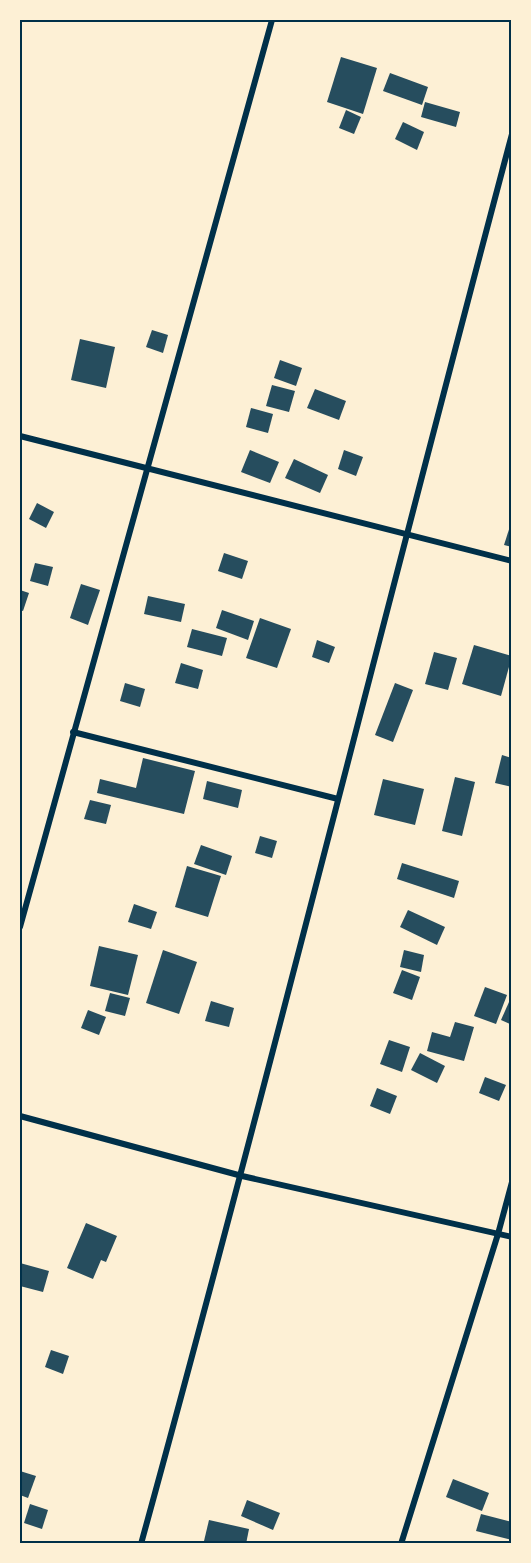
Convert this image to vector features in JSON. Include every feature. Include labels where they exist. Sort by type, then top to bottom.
[{"type":"street","points":[[20,927],[272,20]]},
{"type":"street","points":[[141,1544],[242,1176],[405,534],[512,134]]},
{"type":"street","points":[[20,436],[512,561]]},
{"type":"street","points":[[73,732],[338,799]]},
{"type":"street","points":[[20,1116],[242,1176],[512,1237]]},
{"type":"street","points":[[401,1544],[498,1234],[512,1182]]},
{"type":"building","points":[[341,57],[377,68],[363,114],[327,102]]},
{"type":"building","points":[[390,73],[428,87],[422,105],[383,91]]},
{"type":"building","points":[[425,102],[460,112],[456,127],[421,117]]},
{"type":"building","points":[[346,110],[361,117],[354,134],[339,128]]},
{"type":"building","points":[[403,122],[424,132],[417,150],[395,139]]},
{"type":"building","points":[[152,330],[168,335],[163,353],[146,347]]},
{"type":"building","points":[[80,339],[115,347],[106,388],[71,380]]},
{"type":"building","points":[[280,360],[302,368],[296,386],[274,378]]},
{"type":"building","points":[[272,385],[295,391],[289,412],[266,406]]},
{"type":"building","points":[[315,389],[346,401],[339,420],[307,408]]},
{"type":"building","points":[[251,408],[273,414],[268,433],[246,427]]},
{"type":"building","points":[[250,450],[279,462],[270,483],[241,472]]},
{"type":"building","points":[[344,450],[363,457],[356,476],[338,469]]},
{"type":"building","points":[[294,459],[328,475],[320,493],[285,478]]},
{"type":"building","points":[[37,503],[54,512],[46,528],[29,519]]},
{"type":"building","points":[[512,520],[512,547],[504,545]]},
{"type":"building","points":[[224,553],[248,561],[242,579],[218,571]]},
{"type":"building","points":[[35,563],[53,567],[48,586],[30,581]]},
{"type":"building","points":[[81,584],[100,590],[88,625],[70,618]]},
{"type":"building","points":[[20,590],[29,593],[23,611],[20,610]]},
{"type":"building","points":[[148,596],[185,604],[181,622],[144,614]]},
{"type":"building","points":[[222,610],[254,621],[248,640],[216,628]]},
{"type":"building","points":[[260,618],[291,629],[277,668],[246,658]]},
{"type":"building","points":[[192,629],[227,638],[222,656],[187,647]]},
{"type":"building","points":[[317,640],[335,647],[329,663],[312,657]]},
{"type":"building","points":[[474,645],[512,656],[501,696],[462,684]]},
{"type":"building","points":[[434,652],[457,658],[448,690],[425,684]]},
{"type":"building","points":[[181,663],[203,670],[198,689],[175,683]]},
{"type":"building","points":[[125,683],[145,689],[140,707],[120,701]]},
{"type":"building","points":[[395,683],[413,690],[393,742],[375,735]]},
{"type":"building","points":[[502,755],[512,758],[512,787],[495,783]]},
{"type":"building","points":[[143,758],[195,771],[184,814],[97,793],[100,779],[136,788]]},
{"type":"building","points":[[455,777],[475,782],[462,836],[442,831]]},
{"type":"building","points":[[383,779],[424,789],[415,825],[374,815]]},
{"type":"building","points":[[207,781],[242,790],[238,808],[203,799]]},
{"type":"building","points":[[90,800],[111,805],[106,824],[84,819]]},
{"type":"building","points":[[260,836],[277,841],[272,858],[255,853]]},
{"type":"building","points":[[201,845],[232,856],[226,875],[194,864]]},
{"type":"building","points":[[402,863],[459,881],[454,898],[397,879]]},
{"type":"building","points":[[187,866],[221,876],[208,917],[175,907]]},
{"type":"building","points":[[134,904],[157,912],[151,929],[128,922]]},
{"type":"building","points":[[408,910],[445,927],[437,945],[400,927]]},
{"type":"building","points":[[99,946],[138,955],[128,995],[90,986]]},
{"type":"building","points":[[163,950],[197,962],[179,1014],[146,1003]]},
{"type":"building","points":[[404,950],[424,955],[421,972],[400,967]]},
{"type":"building","points":[[402,970],[420,977],[412,1000],[393,993]]},
{"type":"building","points":[[485,987],[507,995],[496,1024],[474,1016]]},
{"type":"building","points":[[110,993],[130,998],[125,1016],[105,1011]]},
{"type":"building","points":[[211,1001],[234,1008],[229,1027],[205,1021]]},
{"type":"building","points":[[509,1002],[512,1003],[512,1025],[501,1020]]},
{"type":"building","points":[[88,1010],[106,1017],[99,1035],[81,1028]]},
{"type":"building","points":[[455,1022],[474,1027],[464,1061],[427,1051],[432,1032],[450,1037]]},
{"type":"building","points":[[389,1040],[410,1047],[402,1072],[380,1064]]},
{"type":"building","points":[[420,1053],[445,1066],[437,1083],[411,1070]]},
{"type":"building","points":[[485,1077],[506,1085],[499,1101],[479,1093]]},
{"type":"building","points":[[377,1088],[397,1096],[390,1114],[370,1106]]},
{"type":"building","points":[[86,1223],[117,1236],[106,1262],[101,1260],[93,1279],[67,1268]]},
{"type":"building","points":[[20,1263],[49,1271],[43,1292],[20,1286]]},
{"type":"building","points":[[51,1350],[69,1356],[63,1374],[45,1367]]},
{"type":"building","points":[[20,1471],[36,1476],[28,1498],[20,1495]]},
{"type":"building","points":[[453,1479],[489,1493],[482,1511],[446,1497]]},
{"type":"building","points":[[247,1500],[280,1513],[273,1530],[241,1516]]},
{"type":"building","points":[[30,1504],[48,1510],[42,1529],[24,1523]]},
{"type":"building","points":[[481,1514],[512,1522],[512,1540],[476,1531]]},
{"type":"building","points":[[209,1520],[249,1529],[246,1544],[204,1541]]}]
